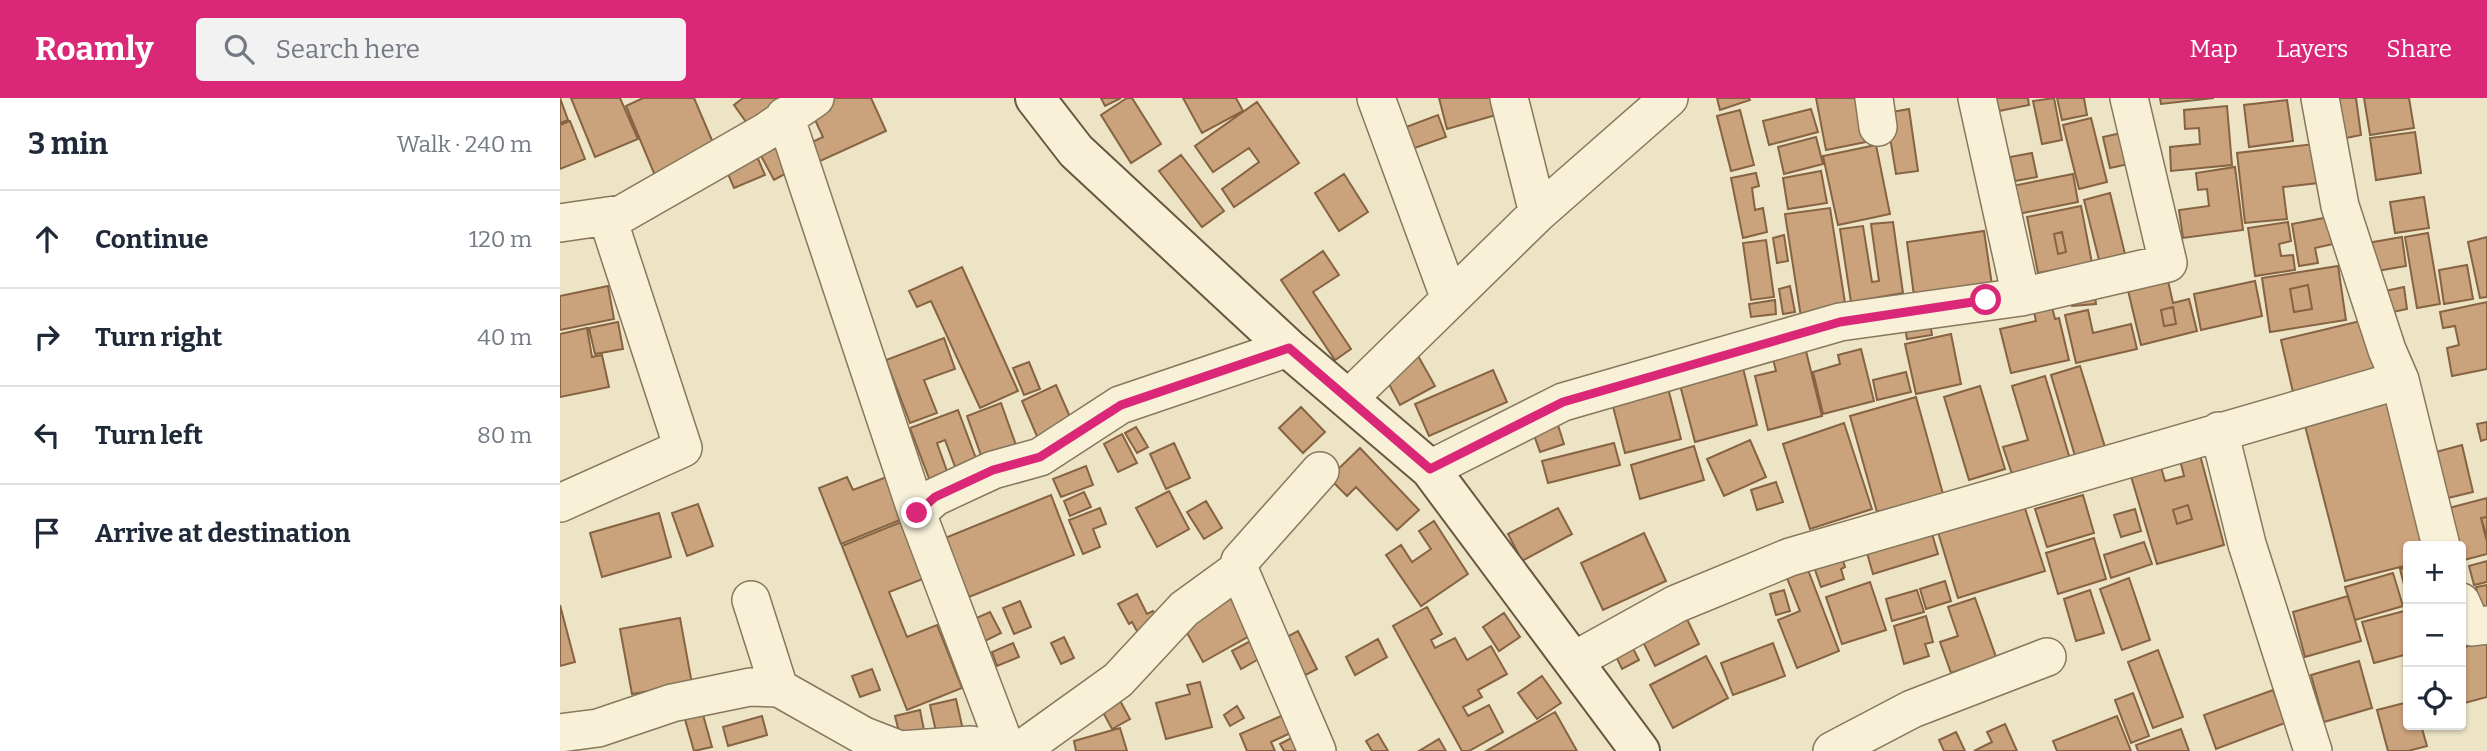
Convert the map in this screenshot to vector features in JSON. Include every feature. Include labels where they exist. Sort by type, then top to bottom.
[{"type":"street","points":[[1035,98],[1076,151],[1289,348],[1430,469],[1575,660],[1640,751]]},
{"type":"street","points":[[1376,98],[1450,299]]},
{"type":"street","points":[[1509,98],[1538,213]]},
{"type":"street","points":[[1348,399],[1538,213],[1669,98]]},
{"type":"street","points":[[1978,98],[2021,296]]},
{"type":"street","points":[[1430,469],[1563,402],[1840,322],[2021,296],[2168,263],[2129,98]]},
{"type":"street","points":[[2320,98],[2340,206],[2387,350],[2400,380],[2440,541]]},
{"type":"street","points":[[560,223],[622,214],[767,131],[800,107],[917,513],[1007,751]]},
{"type":"street","points":[[560,503],[683,448],[607,216]]},
{"type":"street","points":[[917,513],[935,497],[993,470],[1040,457],[1121,405],[1289,348]]},
{"type":"street","points":[[1575,660],[1676,604],[1790,557],[2400,380]]},
{"type":"street","points":[[2219,431],[2247,544],[2313,751]]},
{"type":"street","points":[[1317,751],[1239,569],[1240,561],[1320,471]]},
{"type":"street","points":[[1019,751],[1118,680],[1184,608],[1239,569]]},
{"type":"street","points":[[751,600],[779,688]]},
{"type":"street","points":[[2462,604],[2472,627],[2487,625]]},
{"type":"street","points":[[1832,751],[1912,709],[2048,657]]},
{"type":"street","points":[[560,733],[602,740],[672,704],[750,687],[779,688],[864,736],[900,750],[971,745],[995,751]]},
{"type":"building","points":[[560,98],[568,120],[560,123]]},
{"type":"building","points":[[571,98],[620,98],[638,139],[595,157]]},
{"type":"building","points":[[643,98],[694,98],[717,152],[656,178],[626,106]]},
{"type":"building","points":[[743,98],[786,98],[749,126],[734,105]]},
{"type":"building","points":[[833,98],[871,98],[886,131],[818,162],[810,143],[823,137],[810,109]]},
{"type":"building","points":[[1101,98],[1121,98],[1105,106]]},
{"type":"building","points":[[1127,98],[1132,98],[1161,144],[1131,163],[1101,115]]},
{"type":"building","points":[[1183,98],[1236,98],[1243,111],[1202,133]]},
{"type":"building","points":[[1439,98],[1492,98],[1496,115],[1447,129]]},
{"type":"building","points":[[1717,98],[1749,98],[1750,100],[1720,110]]},
{"type":"building","points":[[1816,98],[1868,98],[1876,140],[1826,150]]},
{"type":"building","points":[[1996,98],[2028,98],[2029,105],[1999,111]]},
{"type":"building","points":[[2054,98],[2062,140],[2042,144],[2033,101]]},
{"type":"building","points":[[2057,98],[2084,98],[2087,115],[2062,120]]},
{"type":"building","points":[[2160,98],[2214,98],[2161,104]]},
{"type":"building","points":[[2334,98],[2356,98],[2361,135],[2341,139]]},
{"type":"building","points":[[2364,98],[2409,98],[2414,128],[2370,135]]},
{"type":"building","points":[[2287,100],[2293,141],[2249,147],[2244,105]]},
{"type":"building","points":[[1257,102],[1299,163],[1234,207],[1222,189],[1259,162],[1249,148],[1213,172],[1195,146]]},
{"type":"building","points":[[2227,106],[2232,165],[2171,171],[2170,147],[2200,144],[2199,128],[2185,129],[2184,110]]},
{"type":"building","points":[[1811,109],[1818,132],[1769,145],[1763,121]]},
{"type":"building","points":[[1909,109],[1918,171],[1896,174],[1886,113]]},
{"type":"building","points":[[1740,110],[1754,165],[1731,171],[1717,116]]},
{"type":"building","points":[[1438,115],[1446,137],[1406,151],[1398,130]]},
{"type":"building","points":[[2091,118],[2107,182],[2079,189],[2063,125]]},
{"type":"building","points":[[570,121],[585,159],[560,169],[560,125]]},
{"type":"building","points":[[2126,132],[2133,163],[2110,168],[2103,137]]},
{"type":"building","points":[[2415,132],[2421,173],[2376,180],[2370,138]]},
{"type":"building","points":[[1816,137],[1823,164],[1784,174],[1778,147]]},
{"type":"building","points":[[780,143],[794,169],[774,180],[760,154]]},
{"type":"building","points":[[2314,144],[2318,183],[2283,187],[2287,219],[2245,223],[2237,153]]},
{"type":"building","points":[[1876,145],[1890,214],[1838,225],[1823,156]]},
{"type":"building","points":[[2032,153],[2037,177],[2015,181],[2010,157]]},
{"type":"building","points":[[756,154],[765,175],[734,188],[725,167]]},
{"type":"building","points":[[1181,155],[1224,211],[1202,227],[1159,171]]},
{"type":"building","points":[[2235,167],[2243,230],[2183,238],[2179,210],[2209,206],[2207,189],[2198,190],[2196,173]]},
{"type":"building","points":[[1821,171],[1827,203],[1788,209],[1783,178]]},
{"type":"building","points":[[1756,173],[1759,186],[1752,188],[1755,210],[1763,208],[1767,232],[1743,238],[1731,178]]},
{"type":"building","points":[[1344,174],[1368,212],[1339,231],[1315,193]]},
{"type":"building","points":[[2073,174],[2078,202],[2013,215],[2007,187]]},
{"type":"building","points":[[2110,193],[2125,254],[2099,260],[2084,200]]},
{"type":"building","points":[[2424,197],[2429,228],[2395,233],[2390,202]]},
{"type":"building","points":[[2081,206],[2092,263],[2038,273],[2027,217]],"holes":[[[2062,232],[2066,252],[2058,254],[2054,234]]]},
{"type":"building","points":[[1830,208],[1846,309],[1801,317],[1785,214]]},
{"type":"building","points":[[2329,217],[2333,244],[2315,248],[2318,263],[2299,266],[2292,224]]},
{"type":"building","points":[[1893,222],[1903,293],[1851,302],[1840,229],[1863,226],[1872,282],[1879,281],[1871,224]]},
{"type":"building","points":[[2288,222],[2291,241],[2279,244],[2281,256],[2293,255],[2295,270],[2255,276],[2248,228]]},
{"type":"building","points":[[1984,231],[1992,285],[1914,296],[1907,242]]},
{"type":"building","points":[[2062,232],[2066,252],[2058,254],[2054,234]]},
{"type":"building","points":[[2428,233],[2440,304],[2417,308],[2405,237]]},
{"type":"building","points":[[1784,235],[1788,261],[1777,263],[1773,238]]},
{"type":"building","points":[[2402,237],[2406,266],[2371,272],[2367,243]]},
{"type":"building","points":[[2487,237],[2487,297],[2480,298],[2468,242]]},
{"type":"building","points":[[1766,240],[1774,297],[1751,300],[1743,243]]},
{"type":"building","points":[[1323,251],[1339,275],[1313,292],[1351,349],[1335,360],[1281,280]]},
{"type":"building","points":[[2467,265],[2473,299],[2444,304],[2439,270]]},
{"type":"building","points":[[2338,266],[2346,320],[2270,332],[2262,278]],"holes":[[[2308,285],[2312,309],[2294,312],[2290,289]]]},
{"type":"building","points":[[962,267],[1018,391],[980,408],[931,301],[917,307],[909,291]]},
{"type":"building","points":[[2166,272],[2173,303],[2189,299],[2197,331],[2141,345],[2126,282]],"holes":[[[2173,307],[2176,324],[2164,326],[2161,310]]]},
{"type":"building","points":[[2255,281],[2262,316],[2201,330],[2194,294]]},
{"type":"building","points":[[2308,285],[2312,309],[2294,312],[2290,289]]},
{"type":"building","points":[[608,286],[614,319],[560,330],[560,296]]},
{"type":"building","points":[[1790,286],[1795,312],[1783,314],[1779,289]]},
{"type":"building","points":[[2404,287],[2407,309],[2383,314],[2380,292]]},
{"type":"building","points":[[2094,289],[2096,304],[2072,306],[2071,292]]},
{"type":"building","points":[[1775,300],[1776,314],[1751,317],[1749,304]]},
{"type":"building","points":[[2487,302],[2487,369],[2452,376],[2447,348],[2459,345],[2455,326],[2443,328],[2440,312]]},
{"type":"building","points":[[2052,307],[2055,319],[2059,318],[2069,360],[2011,373],[2000,329],[2036,321],[2034,312]]},
{"type":"building","points":[[2173,307],[2176,324],[2164,326],[2161,310]]},
{"type":"building","points":[[2088,310],[2093,333],[2131,324],[2137,349],[2076,363],[2065,315]]},
{"type":"building","points":[[1929,317],[1932,335],[1907,339],[1904,321]]},
{"type":"building","points":[[2369,319],[2384,379],[2295,401],[2281,340]]},
{"type":"building","points":[[618,322],[623,349],[595,354],[589,328]]},
{"type":"building","points":[[587,328],[592,357],[602,355],[609,387],[560,397],[560,334]]},
{"type":"building","points":[[1951,334],[1961,384],[1916,394],[1905,344]]},
{"type":"building","points":[[944,338],[955,369],[924,380],[937,413],[910,423],[886,360]]},
{"type":"building","points":[[1805,347],[1822,416],[1768,430],[1755,376],[1776,371],[1772,355]]},
{"type":"building","points":[[1861,349],[1874,401],[1823,414],[1813,372],[1840,364],[1838,355]]},
{"type":"building","points":[[1417,354],[1435,386],[1400,405],[1383,373]]},
{"type":"building","points":[[1029,362],[1040,389],[1024,395],[1013,368]]},
{"type":"building","points":[[2080,366],[2105,447],[2075,456],[2051,375]]},
{"type":"building","points":[[1743,368],[1757,425],[1695,442],[1680,385]]},
{"type":"building","points":[[1493,370],[1507,402],[1429,436],[1415,404]]},
{"type":"building","points":[[1906,372],[1911,392],[1877,400],[1873,380]]},
{"type":"building","points":[[2045,376],[2070,459],[2013,477],[2003,447],[2028,440],[2012,386]]},
{"type":"building","points":[[1666,380],[1681,439],[1625,453],[1610,395]]},
{"type":"building","points":[[1056,385],[1074,426],[1039,441],[1022,401]]},
{"type":"building","points":[[1980,386],[2005,469],[1969,480],[1944,397]]},
{"type":"building","points":[[2387,393],[2425,541],[2403,541],[2403,566],[2345,581],[2302,414]]},
{"type":"building","points":[[1916,397],[1943,494],[1877,512],[1850,416]]},
{"type":"building","points":[[1001,403],[1017,448],[983,461],[967,416]]},
{"type":"building","points":[[1301,407],[1325,432],[1303,453],[1279,428]]},
{"type":"building","points":[[958,410],[978,464],[957,472],[945,440],[937,443],[948,474],[930,481],[910,428]]},
{"type":"building","points":[[1555,416],[1564,444],[1540,452],[1530,424]]},
{"type":"building","points":[[2487,422],[2487,439],[2481,441],[2477,424]]},
{"type":"building","points":[[1844,423],[1872,509],[1810,529],[1783,444]]},
{"type":"building","points":[[1136,427],[1148,447],[1137,453],[1125,433]]},
{"type":"building","points":[[1122,434],[1137,463],[1118,472],[1104,444]]},
{"type":"building","points":[[1750,440],[1766,477],[1724,496],[1707,459]]},
{"type":"building","points":[[1174,443],[1190,478],[1166,489],[1150,454]]},
{"type":"building","points":[[1614,443],[1620,465],[1548,483],[1542,461]]},
{"type":"building","points":[[2462,445],[2473,492],[2448,498],[2436,452]]},
{"type":"building","points":[[1694,446],[1704,480],[1640,499],[1631,465]]},
{"type":"building","points":[[1360,448],[1419,510],[1397,530],[1356,487],[1347,496],[1329,478]]},
{"type":"building","points":[[2200,455],[2224,545],[2157,564],[2130,473],[2160,464],[2165,481],[2184,476],[2180,460]],"holes":[[[2188,505],[2192,519],[2177,524],[2173,510]]]},
{"type":"building","points":[[1086,466],[1093,485],[1061,497],[1053,479]]},
{"type":"building","points":[[889,476],[905,518],[841,544],[819,488],[847,477],[853,490]]},
{"type":"building","points":[[1776,482],[1783,502],[1757,510],[1751,490]]},
{"type":"building","points":[[1169,491],[1189,529],[1157,547],[1136,508]]},
{"type":"building","points":[[1084,492],[1091,507],[1070,516],[1064,501]]},
{"type":"building","points":[[1051,495],[1074,555],[969,597],[945,538]]},
{"type":"building","points":[[2083,495],[2094,533],[2047,547],[2035,509]]},
{"type":"building","points":[[2487,498],[2487,517],[2481,518],[2487,537],[2487,554],[2466,559],[2466,541],[2459,541],[2449,508]]},
{"type":"building","points":[[1206,501],[1222,528],[1204,539],[1187,512]]},
{"type":"building","points":[[2023,502],[2045,571],[1958,598],[1937,529]]},
{"type":"building","points":[[698,504],[713,546],[687,556],[672,513]]},
{"type":"building","points":[[2188,505],[2192,519],[2177,524],[2173,510]]},
{"type":"building","points":[[1100,508],[1106,524],[1093,529],[1100,547],[1083,554],[1069,520]]},
{"type":"building","points":[[1558,508],[1572,534],[1522,561],[1508,534]]},
{"type":"building","points":[[2135,509],[2141,531],[2121,537],[2114,515]]},
{"type":"building","points":[[659,513],[671,557],[602,577],[590,533]]},
{"type":"building","points":[[2487,517],[2487,537],[2486,538],[2481,518]]},
{"type":"building","points":[[906,520],[928,577],[889,592],[907,637],[937,625],[962,688],[907,710],[842,546]]},
{"type":"building","points":[[1434,521],[1468,574],[1421,606],[1386,555],[1401,545],[1412,562],[1431,549],[1419,531]]},
{"type":"building","points":[[1930,527],[1938,554],[1873,574],[1865,546]]},
{"type":"building","points":[[1644,533],[1666,581],[1603,610],[1581,563]]},
{"type":"building","points":[[2094,538],[2106,579],[2058,594],[2046,553]]},
{"type":"building","points":[[2144,542],[2152,564],[2111,578],[2104,555]]},
{"type":"building","points":[[1840,551],[1845,567],[1841,569],[1844,579],[1821,587],[1812,561]]},
{"type":"building","points":[[2487,561],[2487,582],[2474,585],[2469,566]]},
{"type":"building","points":[[1808,570],[1839,651],[1797,668],[1778,620],[1800,611],[1787,578]]},
{"type":"building","points":[[2393,573],[2403,606],[2355,620],[2345,587]]},
{"type":"building","points":[[2129,578],[2150,640],[2122,650],[2100,589]]},
{"type":"building","points":[[1945,581],[1951,601],[1926,609],[1920,589]]},
{"type":"building","points":[[1870,582],[1886,630],[1842,644],[1826,597]]},
{"type":"building","points":[[2487,585],[2487,610],[2480,611],[2476,587]]},
{"type":"building","points":[[1784,590],[1790,611],[1776,615],[1770,594]]},
{"type":"building","points":[[1917,590],[1924,612],[1892,621],[1886,599]]},
{"type":"building","points":[[2090,590],[2104,633],[2076,641],[2064,599]]},
{"type":"building","points":[[1228,593],[1251,635],[1203,662],[1180,620]]},
{"type":"building","points":[[1137,594],[1147,614],[1153,611],[1159,621],[1138,633],[1132,622],[1129,624],[1118,604]]},
{"type":"building","points":[[2348,596],[2361,641],[2305,657],[2293,612]]},
{"type":"building","points":[[1975,598],[1996,657],[1951,673],[1940,642],[1958,636],[1948,607]]},
{"type":"building","points":[[1020,601],[1031,627],[1014,634],[1003,608]]},
{"type":"building","points":[[560,605],[575,662],[560,666]]},
{"type":"building","points":[[1427,607],[1442,634],[1431,640],[1435,648],[1455,638],[1467,660],[1491,646],[1507,674],[1478,690],[1482,697],[1463,707],[1468,716],[1489,705],[1503,732],[1469,751],[1462,751],[1393,626]]},
{"type":"building","points":[[2403,611],[2403,655],[2374,663],[2362,622]]},
{"type":"building","points":[[990,612],[1001,633],[983,642],[972,620]]},
{"type":"building","points":[[1504,613],[1520,637],[1499,651],[1483,627]]},
{"type":"building","points":[[1685,615],[1699,644],[1655,666],[1641,638]]},
{"type":"building","points":[[1926,616],[1933,642],[1925,644],[1929,656],[1904,664],[1894,626]]},
{"type":"building","points":[[680,618],[692,684],[632,694],[620,629]]},
{"type":"building","points":[[1298,631],[1317,669],[1296,680],[1277,642]]},
{"type":"building","points":[[1064,637],[1074,658],[1061,664],[1051,643]]},
{"type":"building","points":[[1627,637],[1639,660],[1622,669],[1611,646]]},
{"type":"building","points":[[1254,639],[1264,656],[1241,669],[1232,651]]},
{"type":"building","points":[[1378,639],[1387,657],[1355,675],[1346,657]]},
{"type":"building","points":[[2487,641],[2487,697],[2466,703],[2466,667],[2466,647]]},
{"type":"building","points":[[1013,643],[1019,657],[997,666],[992,652]]},
{"type":"building","points":[[1773,643],[1785,676],[1733,695],[1721,663]]},
{"type":"building","points":[[2158,650],[2183,717],[2153,728],[2128,662]]},
{"type":"building","points":[[1706,656],[1728,698],[1673,728],[1650,685]]},
{"type":"building","points":[[2359,661],[2372,708],[2324,722],[2311,675]]},
{"type":"building","points":[[872,669],[880,690],[860,697],[852,676]]},
{"type":"building","points":[[1542,676],[1561,703],[1537,719],[1518,693]]},
{"type":"building","points":[[1200,682],[1212,727],[1166,739],[1156,703],[1190,694],[1187,685]]},
{"type":"building","points":[[2273,690],[2285,723],[2216,749],[2204,715]]},
{"type":"building","points":[[2133,693],[2149,736],[2131,743],[2115,700]]},
{"type":"building","points":[[1117,695],[1130,719],[1112,729],[1099,705]]},
{"type":"building","points":[[956,699],[963,730],[937,736],[930,705]]},
{"type":"building","points":[[2403,703],[2403,730],[2422,730],[2427,746],[2408,751],[2388,751],[2377,710]]},
{"type":"building","points":[[1237,706],[1244,718],[1230,726],[1224,715]]},
{"type":"building","points":[[920,710],[924,730],[900,736],[895,716]]},
{"type":"building","points":[[702,711],[712,747],[694,751],[684,716]]},
{"type":"building","points":[[1555,712],[1577,751],[1486,751]]},
{"type":"building","points":[[1288,713],[1295,731],[1271,742],[1275,751],[1247,751],[1240,734]]},
{"type":"building","points":[[762,716],[767,735],[728,746],[723,727]]},
{"type":"building","points":[[2117,716],[2131,751],[2057,751],[2053,741]]},
{"type":"building","points":[[2005,724],[2017,751],[1974,751],[1992,742],[1987,732]]},
{"type":"building","points":[[1120,728],[1127,751],[1076,751],[1074,741]]},
{"type":"building","points":[[2181,729],[2189,751],[2138,751],[2136,745]]},
{"type":"building","points":[[1956,732],[1965,751],[1944,751],[1939,740]]},
{"type":"building","points":[[1378,734],[1388,751],[1372,751],[1366,741]]},
{"type":"building","points":[[1297,735],[1305,751],[1284,751],[1280,744]]},
{"type":"building","points":[[1439,739],[1446,751],[1419,751]]},
{"type":"route","points":[[917,513],[935,497],[993,470],[1040,457],[1077,436],[1121,405],[1289,348],[1430,469],[1563,402],[1840,322],[1986,300]]}]
